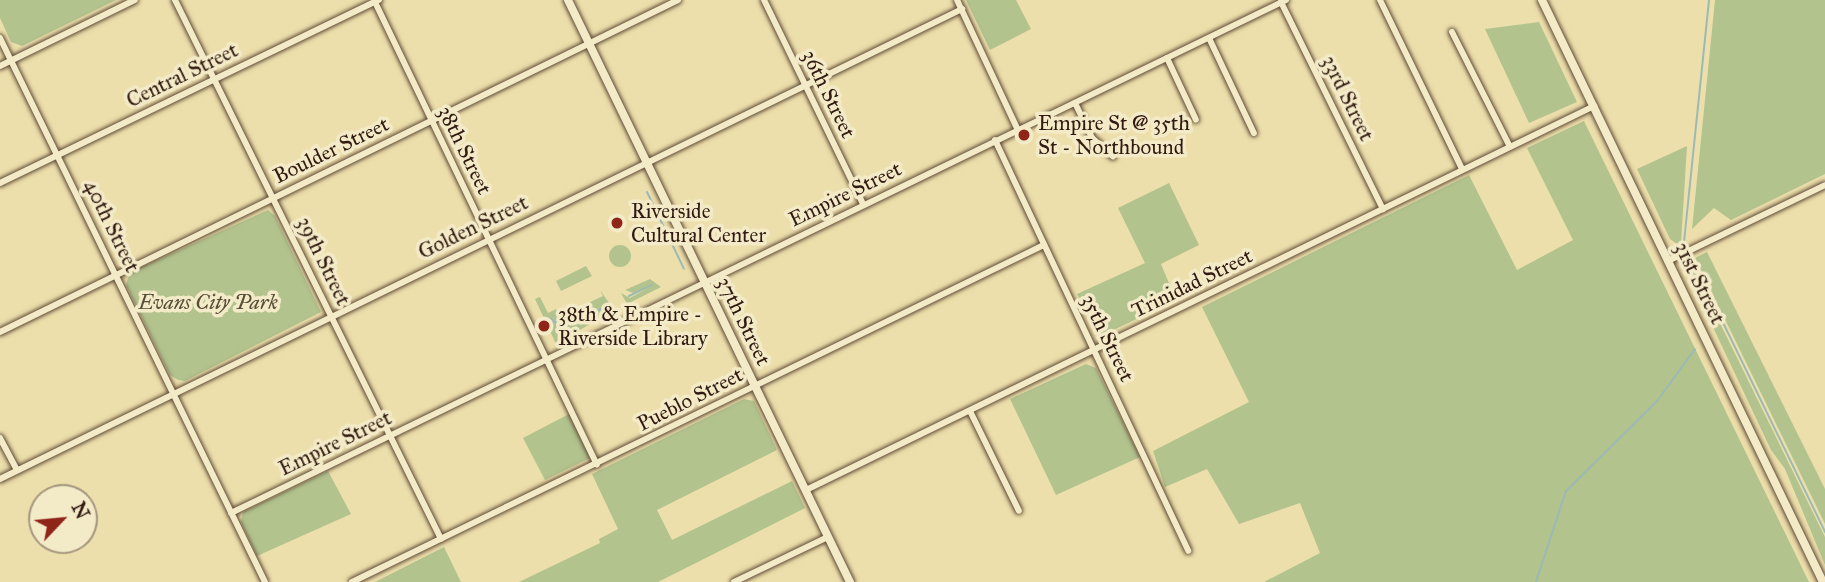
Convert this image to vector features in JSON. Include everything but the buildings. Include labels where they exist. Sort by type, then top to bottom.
[{"type":"main road","name":"37th Street","points":[[568,0],[850,582]]},
{"type":"main road","name":"31st Street","points":[[1542,0],[1670,260],[1823,582]]},
{"type":"street","points":[[0,66],[135,0]]},
{"type":"street","name":"39th Street","points":[[176,0],[440,539]]},
{"type":"street","name":"Boulder Street","points":[[0,332],[678,0]]},
{"type":"street","name":"36th Street","points":[[764,0],[863,204]]},
{"type":"street","points":[[957,0],[1018,130]]},
{"type":"street","points":[[1380,0],[1462,169]]},
{"type":"street","name":"Central Street","points":[[0,183],[377,1]]},
{"type":"street","name":"38th Street","points":[[377,1],[431,120],[597,465]]},
{"type":"street","name":"Empire Street","points":[[231,513],[1284,1]]},
{"type":"street","name":"33rd Street","points":[[1284,1],[1383,209]]},
{"type":"street","name":"Golden Street","points":[[0,479],[962,9]]},
{"type":"street","points":[[1452,32],[1508,145]]},
{"type":"street","name":"40th Street","points":[[0,38],[265,582]]},
{"type":"street","points":[[1209,38],[1254,133]]},
{"type":"street","points":[[1167,58],[1196,120]]},
{"type":"street","points":[[1075,103],[1092,138],[1113,156]]},
{"type":"street","name":"Trinidad Street","points":[[806,490],[1383,209],[1508,145],[1594,106]]},
{"type":"street","name":"35th Street","points":[[995,140],[1188,551]]},
{"type":"street","points":[[1670,260],[1825,185]]},
{"type":"street","name":"Pueblo Street","points":[[352,582],[1044,245]]},
{"type":"street","points":[[970,411],[1019,511]]},
{"type":"street","points":[[0,438],[17,470]]},
{"type":"street","points":[[734,582],[828,537]]},
{"type":"green space","points":[[0,0],[116,0],[22,46],[11,42],[0,18]]},
{"type":"green space","points":[[966,0],[1016,0],[1031,29],[990,50]]},
{"type":"green space","points":[[1715,0],[1825,0],[1825,174],[1731,220],[1714,208],[1692,229]]},
{"type":"green space","points":[[1539,22],[1577,102],[1529,123],[1485,29]]},
{"type":"green space","points":[[1584,121],[1809,582],[1264,582],[1320,553],[1300,503],[1239,524],[1207,469],[1165,487],[1153,451],[1249,402],[1202,307],[1469,175],[1517,270],[1573,240],[1527,148]]},
{"type":"green space","points":[[1687,146],[1681,243],[1677,244],[1670,239],[1637,169]]},
{"type":"green space","points":[[1169,183],[1199,245],[1161,264],[1176,300],[1101,336],[1077,294],[1145,263],[1118,208]]},
{"type":"green space","name":"Evans City Park","points":[[268,210],[275,216],[321,312],[185,381],[178,380],[170,375],[126,285],[128,278],[133,271]]},
{"type":"green space","points":[[620,245],[628,248],[631,256],[628,264],[620,267],[612,264],[609,256],[612,248]]},
{"type":"green space","points":[[1707,252],[1825,489],[1825,524],[1695,258]]},
{"type":"green space","points":[[1689,260],[1825,537],[1825,565],[1785,469],[1771,450],[1686,270]]},
{"type":"green space","points":[[586,266],[592,276],[561,291],[556,281]]},
{"type":"green space","points":[[650,279],[661,287],[627,304],[621,293],[630,298],[653,285],[633,293],[625,290]]},
{"type":"green space","points":[[600,290],[614,310],[556,344],[535,299],[540,297],[548,313],[556,309],[560,317],[567,313],[571,321],[560,325],[550,317],[560,326],[606,308],[573,320],[569,312],[603,296]]},
{"type":"green space","points":[[1086,364],[1096,368],[1140,457],[1056,495],[1010,399]]},
{"type":"green space","points":[[744,399],[754,401],[777,450],[657,510],[672,540],[792,481],[805,508],[658,582],[519,582],[600,543],[599,539],[618,529],[592,474]]},
{"type":"green space","points":[[569,414],[590,458],[545,480],[523,438]]},
{"type":"green space","points":[[328,471],[351,514],[257,556],[241,522],[243,512]]},
{"type":"green space","points":[[444,547],[461,582],[375,582]]},
{"type":"waterway","points":[[1684,242],[1709,0]]},
{"type":"waterway","points":[[647,192],[684,269]]},
{"type":"waterway","points":[[1692,259],[1825,532]]},
{"type":"waterway","points":[[629,296],[652,285]]},
{"type":"waterway","points":[[550,318],[560,326],[606,307]]},
{"type":"waterway","points":[[568,313],[571,321]]},
{"type":"waterway","points":[[1536,582],[1566,491],[1657,401],[1695,349]]},
{"type":"place","name":"Empire St @ 35th St - Northbound","points":[[1024,135]]},
{"type":"place","name":"Riverside Cultural Center","points":[[617,223]]},
{"type":"place","name":"38th & Empire - Riverside Library","points":[[544,326]]}]
